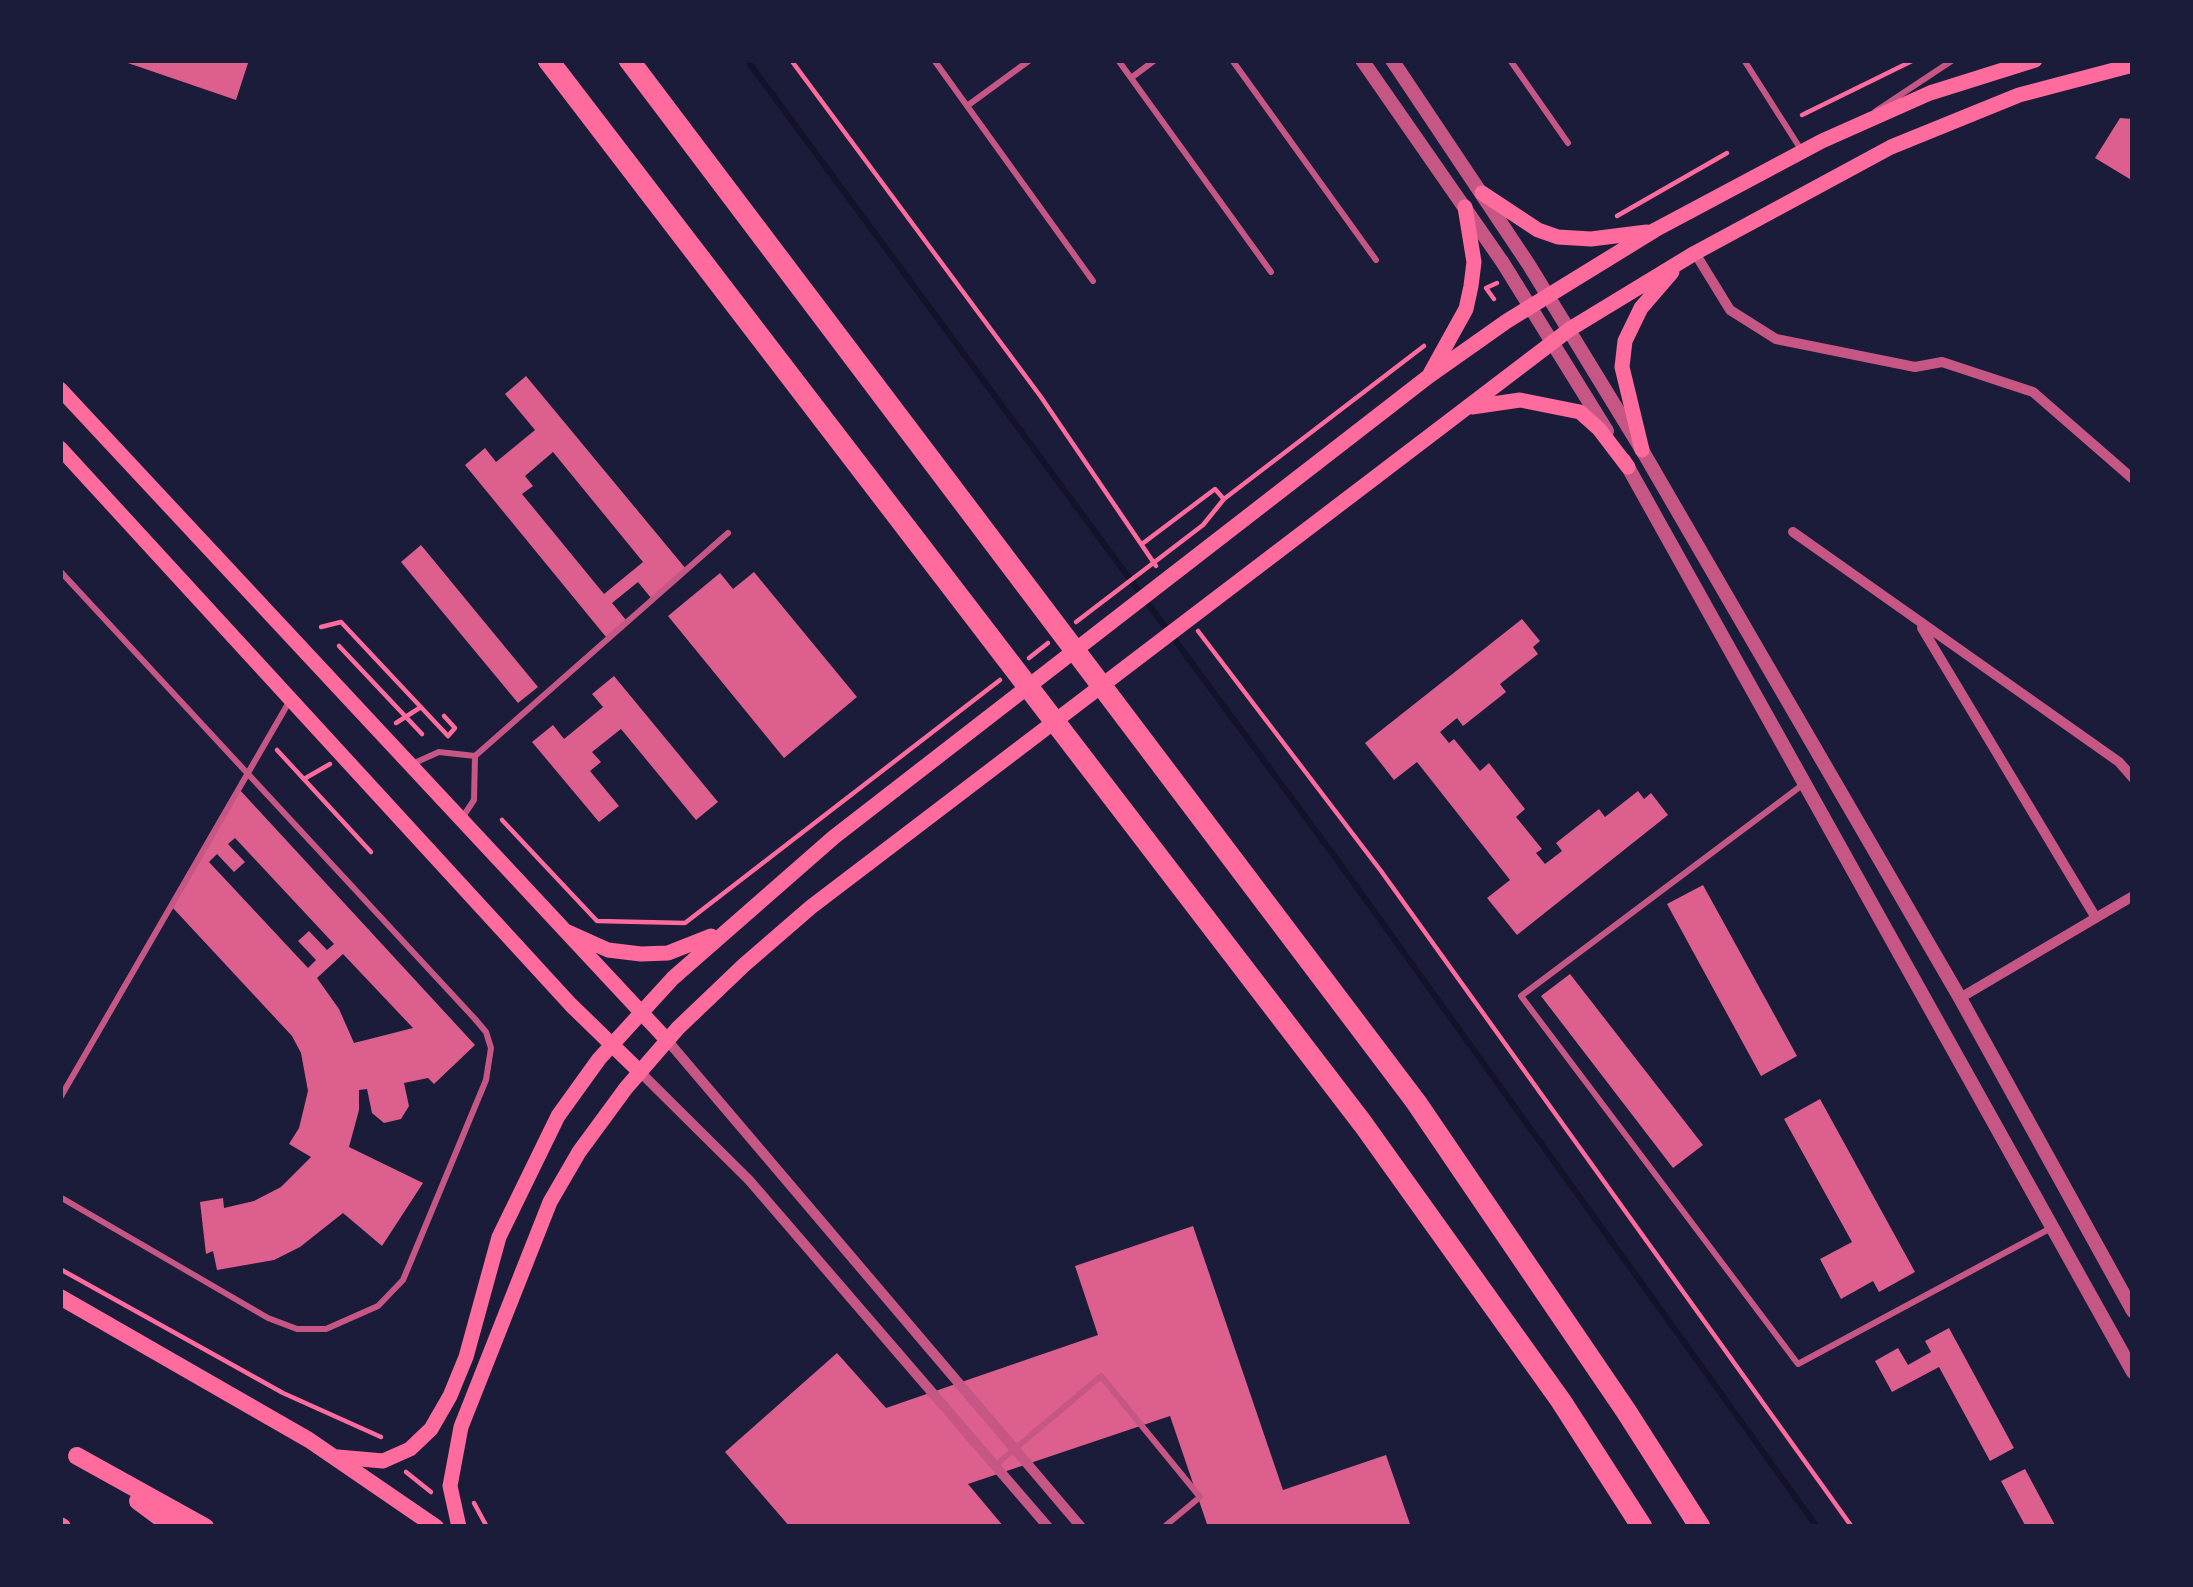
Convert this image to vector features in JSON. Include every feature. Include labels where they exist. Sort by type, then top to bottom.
[{"type":"highway","points":[[548,60],[1363,1124],[1562,1401],[1642,1527]]},
{"type":"highway","points":[[629,60],[1416,1102],[1700,1527]]},
{"type":"highway","points":[[68,1451],[173,1527]]},
{"type":"highway","points":[[68,1451],[206,1527]]},
{"type":"main road","points":[[334,1456],[383,1461],[410,1449],[431,1429],[466,1357],[499,1237],[558,1117],[612,1045],[673,978],[834,837],[1429,376],[1530,306],[1655,230],[1863,121],[1930,93],[2035,60]]},
{"type":"main road","points":[[459,1527],[450,1486],[455,1448],[550,1202],[579,1151],[640,1072],[744,965],[811,907],[1552,340],[1829,177],[1921,133],[2020,95],[2133,64]]},
{"type":"main road","points":[[1482,194],[1538,230],[1558,237],[1591,239],[1655,230]]},
{"type":"main road","points":[[1429,376],[1466,309],[1474,262],[1465,208]]},
{"type":"main road","points":[[1642,450],[1622,367],[1625,341],[1653,293],[1695,253]]},
{"type":"main road","points":[[60,388],[668,1040]]},
{"type":"main road","points":[[1448,419],[1493,401],[1547,403],[1580,412],[1628,467]]},
{"type":"main road","points":[[60,448],[571,1005],[640,1072]]},
{"type":"main road","points":[[556,924],[608,950],[641,954],[695,945],[737,922]]},
{"type":"main road","points":[[60,1297],[200,1374],[334,1456],[436,1527]]},
{"type":"street","points":[[1362,60],[1530,306],[1628,467],[2133,1372]]},
{"type":"street","points":[[1392,60],[1549,295],[1642,450],[1960,998],[2133,1311]]},
{"type":"street","points":[[1695,253],[1730,310],[1776,340],[1915,367],[1942,362],[2033,392],[2133,478]]},
{"type":"street","points":[[1793,532],[2119,762],[2133,778]]},
{"type":"street","points":[[1917,620],[2096,918]]},
{"type":"street","points":[[1960,998],[2133,896]]},
{"type":"street","points":[[668,1040],[1081,1527]]},
{"type":"street","points":[[640,1072],[749,1180],[1048,1527]]},
{"type":"lane","points":[[934,60],[1093,281]]},
{"type":"lane","points":[[967,106],[1030,60]]},
{"type":"lane","points":[[1118,60],[1271,272]]},
{"type":"lane","points":[[1131,78],[1155,60]]},
{"type":"lane","points":[[1232,60],[1376,260]]},
{"type":"lane","points":[[1510,60],[1568,143]]},
{"type":"lane","points":[[1744,60],[1802,151]]},
{"type":"lane","points":[[1863,121],[1953,60]]},
{"type":"lane","points":[[460,821],[474,800],[476,756],[728,532]]},
{"type":"lane","points":[[60,571],[475,1019],[491,1048],[491,1065],[397,1290],[378,1306],[326,1329],[296,1329],[268,1318],[60,1197]]},
{"type":"lane","points":[[60,1098],[291,699]]},
{"type":"lane","points":[[408,765],[439,752],[476,756]]},
{"type":"lane","points":[[1805,782],[1521,996],[1798,1364],[2054,1227]]},
{"type":"lane","points":[[995,1466],[1101,1376],[1200,1497],[1164,1527]]},
{"type":"path","points":[[790,60],[1041,398],[1164,579]]},
{"type":"path","points":[[1802,115],[1914,60]]},
{"type":"path","points":[[1612,218],[1727,153]]},
{"type":"path","points":[[1486,288],[1497,283]]},
{"type":"path","points":[[1173,548],[1203,525],[1224,499],[1424,346]]},
{"type":"path","points":[[1142,544],[1215,489],[1224,499]]},
{"type":"path","points":[[321,628],[340,622],[448,736],[455,728],[444,716]]},
{"type":"path","points":[[1197,630],[1381,871],[1852,1527]]},
{"type":"path","points":[[339,646],[422,734]]},
{"type":"path","points":[[382,731],[421,707]]},
{"type":"path","points":[[502,820],[597,921],[685,923],[962,710]]},
{"type":"path","points":[[268,741],[371,852]]},
{"type":"path","points":[[304,779],[343,755]]},
{"type":"path","points":[[60,1269],[283,1393],[381,1437]]},
{"type":"path","points":[[406,1472],[431,1492]]},
{"type":"path","points":[[468,1503],[477,1503],[487,1527]]},
{"type":"building","points":[[119,60],[249,60],[236,100]]},
{"type":"building","points":[[2120,118],[2133,119],[2133,181],[2095,158]]},
{"type":"building","points":[[526,376],[686,569],[651,598],[638,582],[612,603],[626,620],[606,637],[465,465],[485,448],[496,462],[535,430],[505,394]],"holes":[[[553,452],[643,562],[604,594],[522,494],[533,486],[525,476]]]},
{"type":"building","points":[[421,545],[538,687],[518,703],[401,562]]},
{"type":"building","points":[[754,572],[857,697],[784,758],[668,616],[720,573],[733,589]]},
{"type":"building","points":[[1522,619],[1540,641],[1533,647],[1538,654],[1500,684],[1506,692],[1463,726],[1457,718],[1440,732],[1449,743],[1454,739],[1480,771],[1489,763],[1525,809],[1516,817],[1542,849],[1536,853],[1545,864],[1562,851],[1556,843],[1599,809],[1605,817],[1638,791],[1644,799],[1651,793],[1668,815],[1517,935],[1487,898],[1510,880],[1417,762],[1394,780],[1365,743]]},
{"type":"building","points":[[614,676],[718,802],[696,820],[621,729],[592,752],[601,762],[590,771],[619,806],[599,822],[532,742],[553,725],[564,739],[603,707],[592,694]]},
{"type":"building","points":[[239,789],[475,1045],[434,1084],[428,1078],[404,1083],[409,1106],[401,1119],[384,1123],[372,1113],[367,1089],[359,1090],[349,1147],[423,1183],[382,1246],[343,1213],[300,1247],[274,1260],[217,1270],[213,1251],[206,1254],[200,1202],[223,1198],[224,1208],[254,1201],[281,1187],[311,1157],[289,1144],[299,1128],[308,1091],[301,1053],[292,1036],[172,907]],"holes":[[[235,838],[334,944],[327,950],[309,931],[298,941],[316,960],[308,968],[209,862],[217,854],[234,872],[245,862],[228,844]],[[343,954],[413,1028],[354,1043],[339,1009],[317,978]]]},
{"type":"building","points":[[1703,885],[1797,1056],[1761,1076],[1667,904]]},
{"type":"building","points":[[1570,974],[1703,1145],[1673,1168],[1541,996]]},
{"type":"building","points":[[1820,1099],[1915,1272],[1879,1292],[1873,1281],[1841,1299],[1820,1259],[1852,1242],[1784,1119]]},
{"type":"building","points":[[1193,1226],[1283,1490],[1386,1455],[1411,1527],[1208,1527],[1170,1416],[968,1484],[1004,1527],[790,1527],[725,1452],[837,1353],[886,1408],[1098,1335],[1075,1266]]},
{"type":"building","points":[[1949,1328],[2014,1448],[1990,1461],[1939,1367],[1892,1392],[1875,1361],[1898,1348],[1908,1365],[1931,1352],[1925,1341]]},
{"type":"building","points":[[2025,1469],[2056,1527],[2026,1527],[2001,1481]]},
{"type":"waterway","points":[[747,60],[1335,857],[1817,1527]]}]
